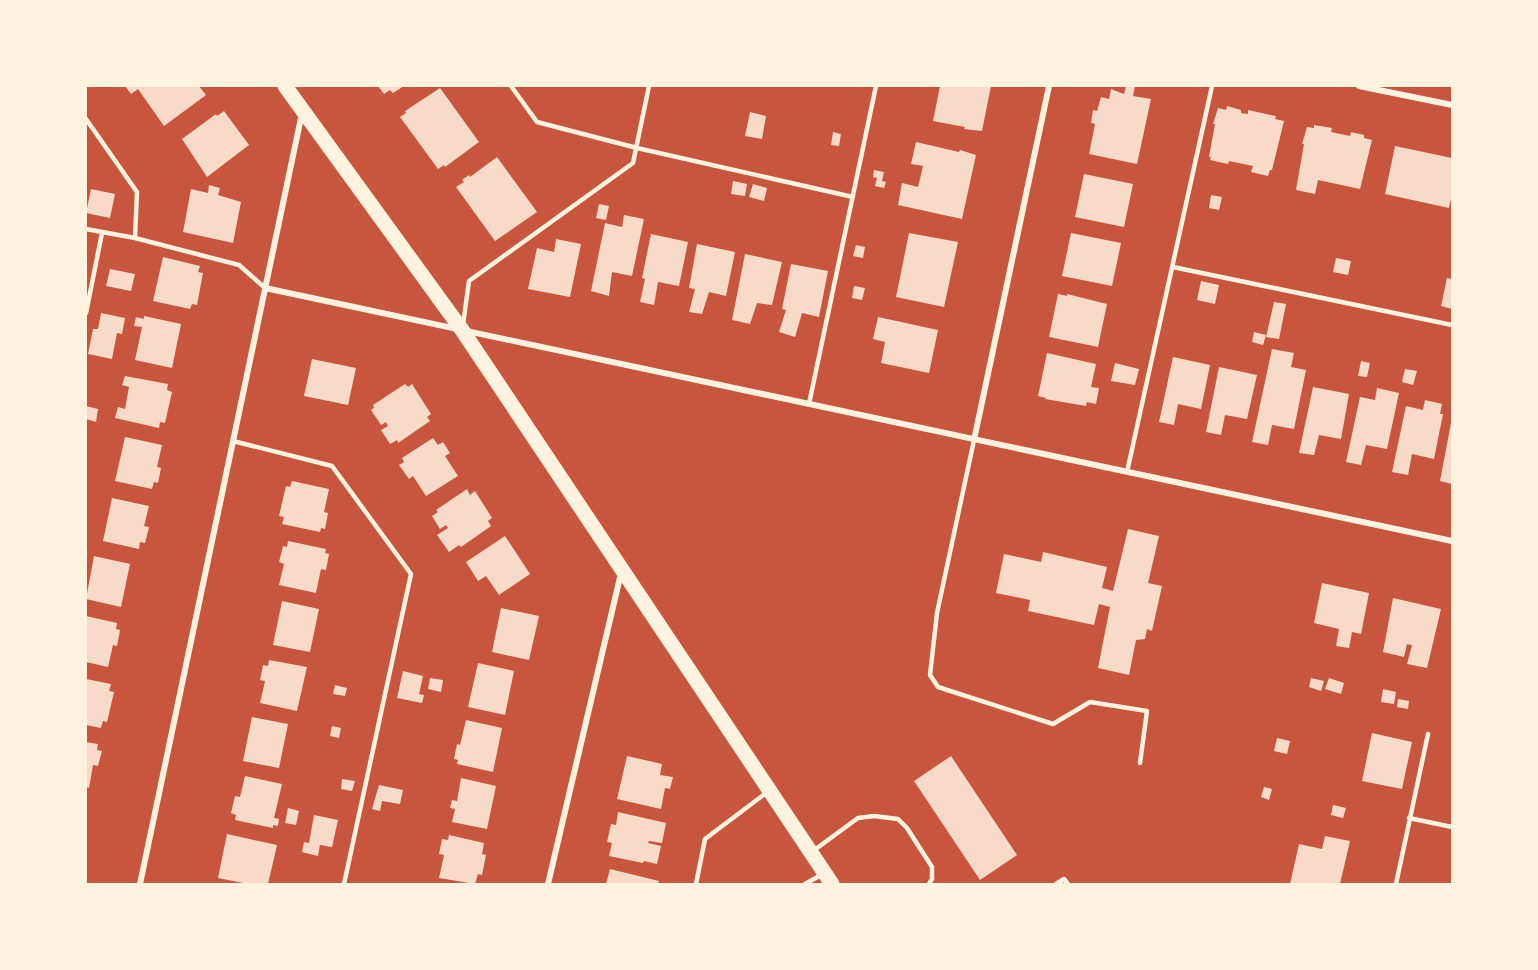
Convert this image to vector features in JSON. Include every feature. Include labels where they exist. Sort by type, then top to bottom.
[{"type":"main road","points":[[285,86],[462,330],[828,879]]},
{"type":"street","points":[[974,440],[1049,86]]},
{"type":"street","points":[[1359,86],[1452,105]]},
{"type":"street","points":[[140,885],[303,110]]},
{"type":"street","points":[[265,288],[1452,541]]},
{"type":"street","points":[[548,885],[622,569]]},
{"type":"lane","points":[[512,86],[537,122],[637,148],[853,197]]},
{"type":"lane","points":[[462,330],[469,281],[633,164],[649,86]]},
{"type":"lane","points":[[808,404],[876,86]]},
{"type":"lane","points":[[1127,472],[1212,86]]},
{"type":"lane","points":[[86,119],[137,192],[135,238]]},
{"type":"lane","points":[[86,229],[135,238],[239,265],[265,288]]},
{"type":"lane","points":[[86,313],[102,233]]},
{"type":"lane","points":[[1173,267],[1452,325]]},
{"type":"lane","points":[[974,440],[937,614],[930,675],[938,687],[1053,724],[1090,702],[1147,711],[1140,763]]},
{"type":"lane","points":[[233,441],[332,466],[411,574],[344,885]]},
{"type":"lane","points":[[1396,885],[1428,734]]},
{"type":"lane","points":[[696,885],[705,840],[770,790]]},
{"type":"lane","points":[[811,852],[858,818],[874,816],[898,819],[907,828],[933,867],[929,885]]},
{"type":"lane","points":[[1409,818],[1452,827]]},
{"type":"lane","points":[[806,885],[828,879]]},
{"type":"lane","points":[[1056,885],[1064,879],[1068,885]]},
{"type":"building","points":[[125,86],[199,86],[206,95],[164,126],[138,89],[131,94]]},
{"type":"building","points":[[378,86],[404,86],[393,93],[390,90],[384,94]]},
{"type":"building","points":[[940,86],[991,86],[982,131],[933,121]]},
{"type":"building","points":[[1126,86],[1135,86],[1133,96],[1151,99],[1137,164],[1089,154],[1095,124],[1091,123],[1093,110],[1097,111],[1101,97],[1109,99],[1111,89],[1124,94]]},
{"type":"building","points":[[440,88],[479,142],[445,167],[444,165],[438,169],[400,117],[406,113],[405,111]]},
{"type":"building","points":[[1227,106],[1241,110],[1241,113],[1248,114],[1248,110],[1276,116],[1275,119],[1284,121],[1272,170],[1268,176],[1251,172],[1253,166],[1210,160],[1215,124],[1213,124],[1218,108],[1226,110]]},
{"type":"building","points":[[224,111],[249,145],[207,177],[182,139],[216,114],[217,116]]},
{"type":"building","points":[[750,112],[766,116],[762,139],[745,136]]},
{"type":"building","points":[[1314,125],[1332,128],[1331,132],[1350,136],[1351,132],[1364,135],[1364,138],[1372,140],[1360,189],[1318,180],[1315,194],[1296,190],[1304,144],[1302,144],[1307,127],[1314,128]]},
{"type":"building","points":[[833,132],[841,134],[839,146],[831,145]]},
{"type":"building","points":[[916,142],[976,155],[962,219],[898,205],[902,183],[918,187],[923,166],[911,164]]},
{"type":"building","points":[[1395,146],[1452,158],[1452,194],[1449,208],[1385,194]]},
{"type":"building","points":[[497,157],[537,212],[495,241],[456,187],[464,182],[462,180],[469,175],[470,177]]},
{"type":"building","points":[[874,170],[884,172],[882,181],[886,182],[884,188],[875,186],[877,178],[873,177]]},
{"type":"building","points":[[1084,174],[1133,184],[1124,227],[1075,217]]},
{"type":"building","points":[[733,181],[747,184],[745,196],[731,194]]},
{"type":"building","points":[[753,184],[767,188],[764,201],[749,197]]},
{"type":"building","points":[[209,185],[220,188],[218,195],[241,202],[233,243],[183,232],[191,189],[208,193]]},
{"type":"building","points":[[91,189],[115,194],[110,218],[86,213]]},
{"type":"building","points":[[1211,195],[1222,197],[1219,210],[1209,208]]},
{"type":"building","points":[[599,204],[609,206],[606,220],[596,218]]},
{"type":"building","points":[[624,215],[644,219],[632,276],[612,272],[609,296],[591,291],[605,223],[622,227]]},
{"type":"building","points":[[909,233],[958,242],[944,307],[896,297]]},
{"type":"building","points":[[1071,233],[1121,243],[1112,286],[1062,276]]},
{"type":"building","points":[[651,234],[688,242],[679,286],[658,282],[654,305],[640,302],[645,279],[642,278]]},
{"type":"building","points":[[556,239],[581,244],[570,297],[528,289],[537,248],[554,252]]},
{"type":"building","points":[[697,244],[735,252],[726,296],[709,292],[702,314],[689,312],[695,289],[689,288]]},
{"type":"building","points":[[856,245],[865,247],[863,258],[853,256]]},
{"type":"building","points":[[745,254],[782,262],[772,305],[757,303],[750,324],[732,320]]},
{"type":"building","points":[[163,257],[200,266],[198,272],[203,273],[197,305],[192,304],[190,309],[153,301]]},
{"type":"building","points":[[1336,258],[1351,261],[1348,275],[1333,272]]},
{"type":"building","points":[[791,264],[828,271],[819,317],[802,313],[795,337],[779,332],[786,310],[782,309]]},
{"type":"building","points":[[110,269],[135,274],[131,291],[106,286]]},
{"type":"building","points":[[1447,278],[1452,279],[1452,309],[1441,306]]},
{"type":"building","points":[[1201,281],[1219,285],[1215,304],[1197,300]]},
{"type":"building","points":[[854,286],[865,288],[862,300],[852,298]]},
{"type":"building","points":[[1058,294],[1107,304],[1098,347],[1049,337]]},
{"type":"building","points":[[1274,302],[1286,304],[1279,339],[1266,337]]},
{"type":"building","points":[[101,313],[125,318],[122,334],[117,333],[112,359],[88,354],[93,329],[98,329]]},
{"type":"building","points":[[144,316],[181,324],[172,368],[135,360],[142,327],[134,326],[136,317],[144,319]]},
{"type":"building","points":[[878,317],[938,330],[929,373],[881,363],[885,342],[873,339]]},
{"type":"building","points":[[1254,332],[1266,335],[1263,345],[1252,342]]},
{"type":"building","points":[[1272,349],[1294,353],[1291,367],[1306,370],[1294,429],[1272,425],[1268,445],[1252,442]]},
{"type":"building","points":[[1047,353],[1096,364],[1091,387],[1099,388],[1096,404],[1087,402],[1086,406],[1038,396]]},
{"type":"building","points":[[1173,357],[1210,365],[1201,409],[1178,404],[1174,425],[1159,422]]},
{"type":"building","points":[[312,359],[356,368],[348,405],[304,396]]},
{"type":"building","points":[[1361,361],[1370,363],[1367,377],[1358,376]]},
{"type":"building","points":[[1115,363],[1139,369],[1135,385],[1111,381]]},
{"type":"building","points":[[1219,367],[1257,375],[1247,419],[1225,415],[1221,435],[1206,432]]},
{"type":"building","points":[[1405,369],[1417,371],[1413,385],[1402,382]]},
{"type":"building","points":[[125,376],[168,384],[167,390],[172,392],[165,423],[160,422],[159,428],[115,418],[118,407],[125,409],[129,387],[122,385]]},
{"type":"building","points":[[405,384],[408,387],[412,384],[431,414],[427,417],[430,421],[398,443],[397,440],[390,444],[381,430],[388,426],[386,422],[381,425],[371,410],[374,408],[373,405]]},
{"type":"building","points":[[1313,387],[1349,394],[1341,439],[1319,435],[1314,455],[1299,453]]},
{"type":"building","points":[[1377,388],[1399,393],[1387,449],[1366,445],[1361,465],[1346,462],[1360,397],[1375,400]]},
{"type":"building","points":[[1425,400],[1442,404],[1440,414],[1443,414],[1434,459],[1412,454],[1408,475],[1392,472],[1406,406],[1423,410]]},
{"type":"building","points":[[86,406],[98,409],[96,422],[86,419]]},
{"type":"building","points":[[1452,423],[1452,484],[1440,481]]},
{"type":"building","points":[[125,437],[162,445],[157,467],[161,468],[158,483],[154,482],[152,489],[115,481]]},
{"type":"building","points":[[433,438],[438,445],[443,442],[450,453],[445,456],[458,476],[426,496],[413,476],[409,479],[399,465],[404,462],[402,458]]},
{"type":"building","points":[[292,481],[329,489],[324,512],[328,513],[325,529],[321,528],[320,532],[282,524],[284,517],[279,516],[282,503],[286,486],[290,487]]},
{"type":"building","points":[[467,489],[470,495],[475,491],[492,518],[488,521],[491,526],[461,547],[459,545],[449,552],[437,535],[448,528],[446,525],[440,529],[432,516],[438,512],[436,510]]},
{"type":"building","points":[[112,498],[149,506],[144,526],[149,527],[145,543],[140,542],[139,549],[103,541]]},
{"type":"building","points":[[1128,529],[1159,536],[1148,583],[1162,586],[1152,631],[1147,629],[1145,639],[1136,640],[1129,675],[1098,668],[1110,607],[1099,604],[1094,625],[1028,611],[1030,600],[996,593],[1004,554],[1041,562],[1043,552],[1107,567],[1102,588],[1113,591]]},
{"type":"building","points":[[505,536],[530,574],[499,595],[486,576],[478,581],[466,562]]},
{"type":"building","points":[[288,541],[326,549],[325,553],[329,554],[326,570],[321,569],[316,593],[279,585],[284,564],[279,562],[283,546],[287,547]]},
{"type":"building","points":[[94,556],[130,564],[121,607],[86,599]]},
{"type":"building","points":[[1322,583],[1369,593],[1361,634],[1352,632],[1349,648],[1336,646],[1339,629],[1314,623]]},
{"type":"building","points":[[1393,598],[1441,609],[1427,668],[1407,664],[1412,645],[1407,644],[1404,657],[1383,652]]},
{"type":"building","points":[[282,601],[319,609],[310,652],[273,645]]},
{"type":"building","points":[[501,608],[539,616],[529,660],[492,652]]},
{"type":"building","points":[[86,616],[117,623],[116,629],[120,630],[117,646],[113,645],[108,667],[86,662]]},
{"type":"building","points":[[269,660],[307,667],[297,711],[260,703],[265,681],[260,680],[263,665],[268,666]]},
{"type":"building","points":[[478,663],[514,671],[505,715],[468,707]]},
{"type":"building","points":[[403,671],[423,676],[419,694],[424,695],[422,703],[397,698]]},
{"type":"building","points":[[430,678],[443,680],[441,692],[428,689]]},
{"type":"building","points":[[1311,678],[1324,681],[1321,691],[1309,687]]},
{"type":"building","points":[[1329,678],[1344,683],[1341,694],[1325,689]]},
{"type":"building","points":[[86,679],[111,684],[109,691],[114,692],[107,722],[103,721],[101,728],[86,725]]},
{"type":"building","points":[[335,685],[347,688],[345,696],[333,694]]},
{"type":"building","points":[[1383,689],[1396,692],[1394,704],[1381,702]]},
{"type":"building","points":[[1398,699],[1409,701],[1408,709],[1397,707]]},
{"type":"building","points":[[252,717],[288,724],[279,768],[243,761]]},
{"type":"building","points":[[466,720],[502,728],[493,772],[457,764],[458,760],[454,759]]},
{"type":"building","points":[[332,726],[341,728],[339,738],[330,736]]},
{"type":"building","points":[[1372,733],[1412,742],[1402,789],[1362,781]]},
{"type":"building","points":[[1277,738],[1290,741],[1287,754],[1274,751]]},
{"type":"building","points":[[86,742],[98,744],[97,750],[102,751],[98,766],[93,765],[89,788],[86,787]]},
{"type":"building","points":[[627,756],[662,764],[660,775],[673,777],[670,789],[665,788],[661,809],[617,799]]},
{"type":"building","points":[[951,756],[1017,855],[980,880],[914,781]]},
{"type":"building","points":[[245,776],[282,784],[274,818],[279,819],[278,826],[273,825],[273,828],[235,820],[236,815],[231,813],[235,796],[240,797]]},
{"type":"building","points":[[461,778],[496,786],[487,829],[452,822],[455,809],[450,808],[452,800],[457,801]]},
{"type":"building","points":[[342,779],[355,781],[352,791],[341,789]]},
{"type":"building","points":[[379,785],[403,790],[400,804],[382,801],[380,811],[372,809]]},
{"type":"building","points":[[1264,787],[1272,789],[1269,800],[1261,797]]},
{"type":"building","points":[[1333,805],[1346,808],[1343,818],[1331,815]]},
{"type":"building","points":[[288,808],[299,811],[296,825],[285,823]]},
{"type":"building","points":[[618,812],[666,823],[662,843],[649,841],[648,843],[661,846],[657,864],[609,856],[612,843],[607,842],[611,824],[616,825]]},
{"type":"building","points":[[314,815],[338,820],[332,847],[320,845],[318,856],[302,852],[304,842],[309,843]]},
{"type":"building","points":[[227,834],[277,845],[268,884],[248,884],[218,878]]},
{"type":"building","points":[[449,835],[484,843],[482,854],[486,855],[482,875],[478,874],[475,884],[439,878],[444,855],[439,854],[442,839],[448,840]]},
{"type":"building","points":[[1325,836],[1350,841],[1340,884],[1290,884],[1299,844],[1322,849]]},
{"type":"building","points":[[610,869],[659,881],[658,884],[606,884]]}]
